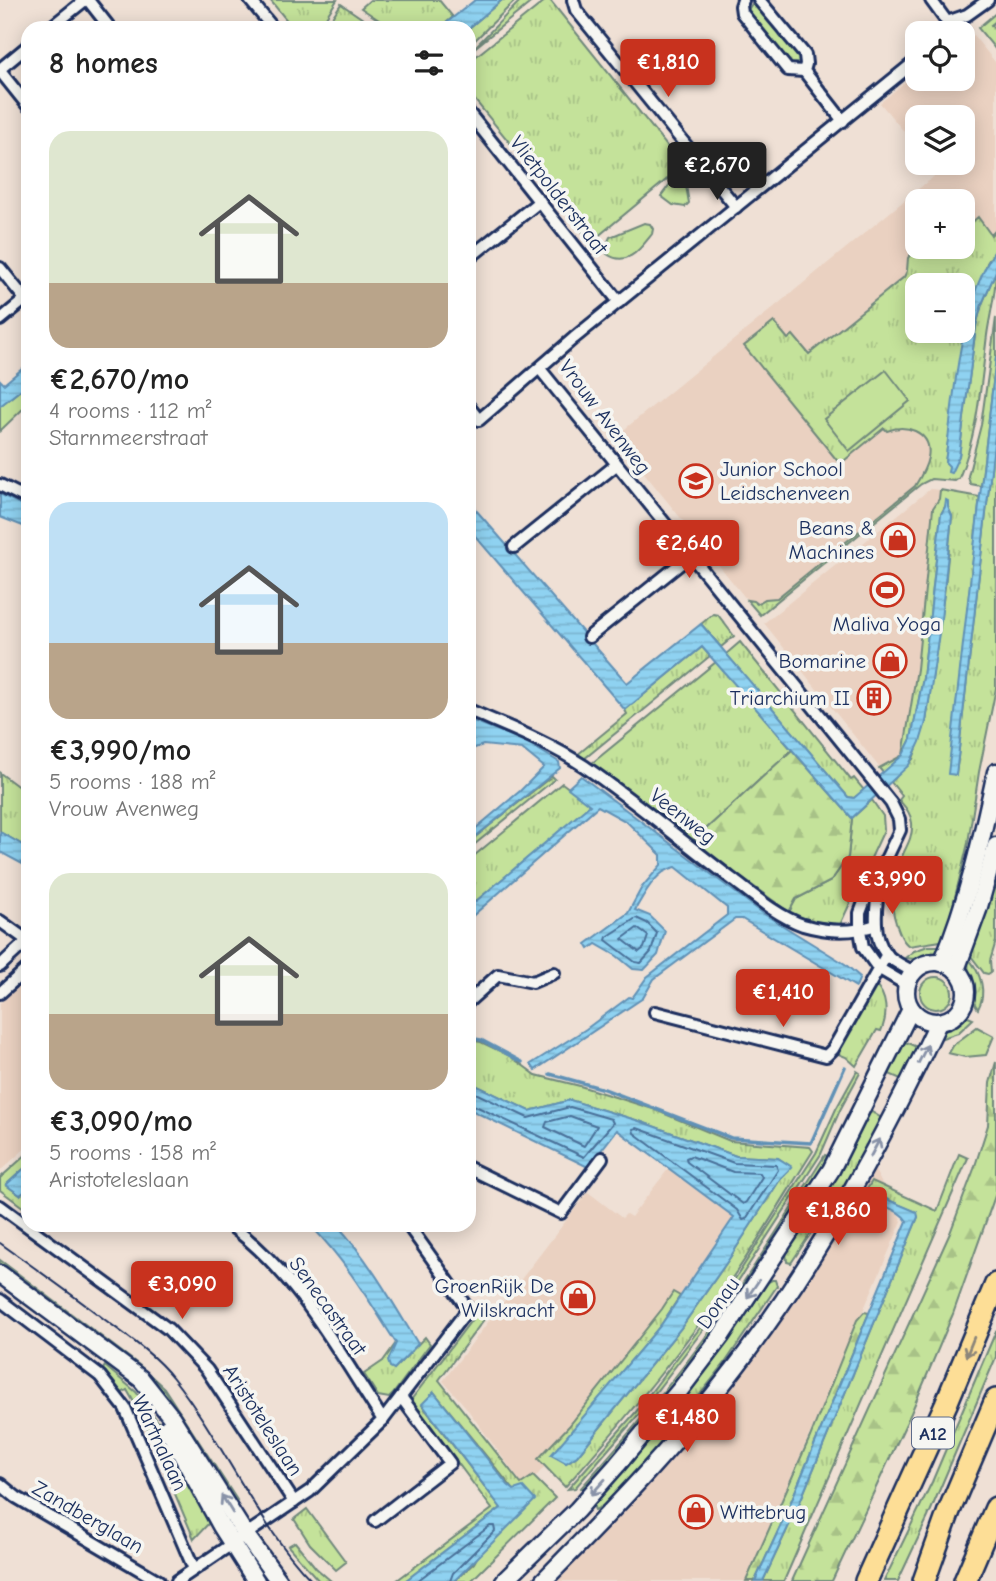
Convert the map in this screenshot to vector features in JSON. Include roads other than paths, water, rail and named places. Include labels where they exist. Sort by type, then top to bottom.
[{"type":"highway","name":"A12","points":[[866,1581],[938,1423],[996,1284]]},
{"type":"highway","name":"A12","points":[[914,1581],[949,1511],[996,1400]]},
{"type":"highway","points":[[965,1581],[996,1508]]},
{"type":"highway","points":[[924,1581],[949,1511]]},
{"type":"main road","points":[[949,966],[996,772]]},
{"type":"main road","points":[[949,966],[982,900],[996,846]]},
{"type":"main road","points":[[927,963],[949,966],[965,982],[965,1002],[956,1015],[938,1023],[923,1020],[911,1009],[906,998],[911,978],[927,963]]},
{"type":"main road","name":"Donau","points":[[505,1581],[577,1510],[617,1465],[721,1336],[831,1170],[911,1009]]},
{"type":"main road","points":[[543,1581],[640,1480],[748,1351],[851,1191],[938,1023]]},
{"type":"main road","points":[[0,1274],[141,1379],[172,1418],[238,1539],[257,1581]]},
{"type":"main road","points":[[0,1288],[138,1388],[163,1421],[238,1539],[279,1581]]},
{"type":"street","points":[[59,21],[86,0],[104,21]]},
{"type":"street","points":[[250,0],[267,21]]},
{"type":"street","points":[[573,0],[576,10],[736,207]]},
{"type":"street","points":[[743,0],[742,13],[788,70],[804,71],[843,121]]},
{"type":"street","points":[[759,0],[805,55],[804,71]]},
{"type":"street","points":[[931,0],[943,21]]},
{"type":"street","points":[[958,21],[988,0]]},
{"type":"street","points":[[21,52],[0,70],[21,97]]},
{"type":"street","name":"Vrouw Avenweg","points":[[859,930],[860,913],[868,892],[879,876],[900,830],[899,819],[891,803],[540,369],[905,70]]},
{"type":"street","name":"Vlietpolderstraat","points":[[476,122],[619,302]]},
{"type":"street","points":[[476,252],[540,201]]},
{"type":"street","points":[[0,268],[21,291]]},
{"type":"street","points":[[0,320],[21,303]]},
{"type":"street","points":[[476,423],[540,369]]},
{"type":"street","points":[[476,415],[480,420]]},
{"type":"street","points":[[514,547],[616,465]]},
{"type":"street","points":[[0,485],[21,496]]},
{"type":"street","points":[[589,637],[690,556]]},
{"type":"street","name":"Veenweg","points":[[476,713],[534,737],[581,764],[746,889],[791,919],[820,928],[859,930],[876,925]]},
{"type":"street","name":"Vrouw Avenweg","points":[[879,876],[876,925],[880,944],[887,954]]},
{"type":"street","points":[[0,921],[21,936]]},
{"type":"street","points":[[859,930],[863,947],[878,968],[911,978]]},
{"type":"street","points":[[0,966],[21,947]]},
{"type":"street","points":[[655,1012],[826,1056],[833,1049],[887,954],[911,978]]},
{"type":"street","points":[[476,995],[498,975],[533,982],[554,972]]},
{"type":"street","points":[[0,993],[21,974]]},
{"type":"street","points":[[476,1171],[561,1213],[602,1158]]},
{"type":"street","name":"Aristoteleslaan","points":[[0,1206],[21,1220]]},
{"type":"street","name":"Aristoteleslaan","points":[[38,1232],[168,1329],[189,1349],[207,1370],[294,1502]]},
{"type":"street","name":"Senecastraat","points":[[238,1232],[270,1259],[304,1299],[383,1420]]},
{"type":"street","points":[[183,1579],[310,1491],[383,1420],[468,1309],[413,1232]]},
{"type":"street","name":"Wartnalaan","points":[[0,1300],[100,1376],[113,1391],[125,1408],[194,1569]]},
{"type":"street","points":[[375,1521],[450,1463],[401,1398]]},
{"type":"street","name":"Zandberglaan","points":[[0,1484],[16,1497],[159,1581]]},
{"type":"water","points":[[475,0],[502,0],[476,22],[449,21]]},
{"type":"water","points":[[996,249],[996,271],[982,304],[975,334],[975,292]]},
{"type":"water","points":[[962,343],[974,343],[959,456],[951,473],[948,472],[949,466],[945,462]]},
{"type":"water","points":[[996,357],[996,426],[956,775],[948,774]]},
{"type":"water","points":[[21,370],[21,390],[0,406],[0,380],[4,384]]},
{"type":"water","points":[[0,494],[21,504],[21,525],[0,517]]},
{"type":"water","points":[[946,500],[952,516],[926,722],[909,765],[852,818],[702,647],[625,710],[476,537],[476,510],[627,683],[701,624],[848,797],[854,798],[903,755],[911,739],[923,678],[941,514]]},
{"type":"water","points":[[476,722],[526,742],[559,762],[560,768],[476,836],[476,828],[544,767],[522,749],[483,745],[476,748]]},
{"type":"water","points":[[581,776],[764,914],[845,964],[860,977],[856,987],[742,919],[735,919],[654,979],[643,998],[535,1070],[531,1064],[586,1029],[629,997],[632,998],[647,977],[727,915],[727,908],[676,867],[656,878],[635,910],[650,916],[665,931],[658,955],[644,970],[633,969],[596,944],[589,949],[586,944],[628,913],[642,887],[661,865],[661,855],[627,822],[598,806],[476,913],[476,901],[590,805],[568,788]]},
{"type":"water","points":[[0,832],[21,844],[21,863],[0,852]]},
{"type":"water","points":[[476,1085],[530,1111],[570,1100],[639,1121],[736,1156],[778,1158],[792,1167],[781,1178],[681,1328],[577,1456],[566,1463],[551,1455],[661,1325],[734,1217],[617,1130],[588,1167],[476,1112]]},
{"type":"water","points":[[21,1171],[21,1194],[6,1185]]},
{"type":"water","points":[[872,1196],[879,1196],[917,1212],[918,1217],[799,1504],[763,1581],[755,1581],[785,1516],[907,1221]]},
{"type":"water","points":[[317,1232],[343,1232],[349,1238],[418,1344],[394,1369],[388,1361],[396,1343],[367,1297]]},
{"type":"water","points":[[434,1392],[508,1485],[514,1490],[523,1487],[535,1500],[454,1581],[405,1581],[501,1508],[422,1404]]},
{"type":"waterway","points":[[476,1039],[522,1062]]},
{"type":"waterway","points":[[550,1074],[604,1089],[731,1138],[811,1143],[845,1067]]},
{"type":"tram line","points":[[0,1243],[131,1339],[166,1369],[208,1428],[273,1533],[312,1581]]},
{"type":"place","name":"Junior School Leidschenveen","points":[[696,481]]},
{"type":"place","name":"Beans & Machines","points":[[898,540]]},
{"type":"place","name":"Maliva Yoga","points":[[887,590]]},
{"type":"place","name":"Bomarine","points":[[890,661]]},
{"type":"place","name":"Triarchium II","points":[[874,698]]},
{"type":"place","name":"GroenRijk De Wilskracht","points":[[578,1298]]},
{"type":"place","name":"Wittebrug","points":[[696,1512]]}]
